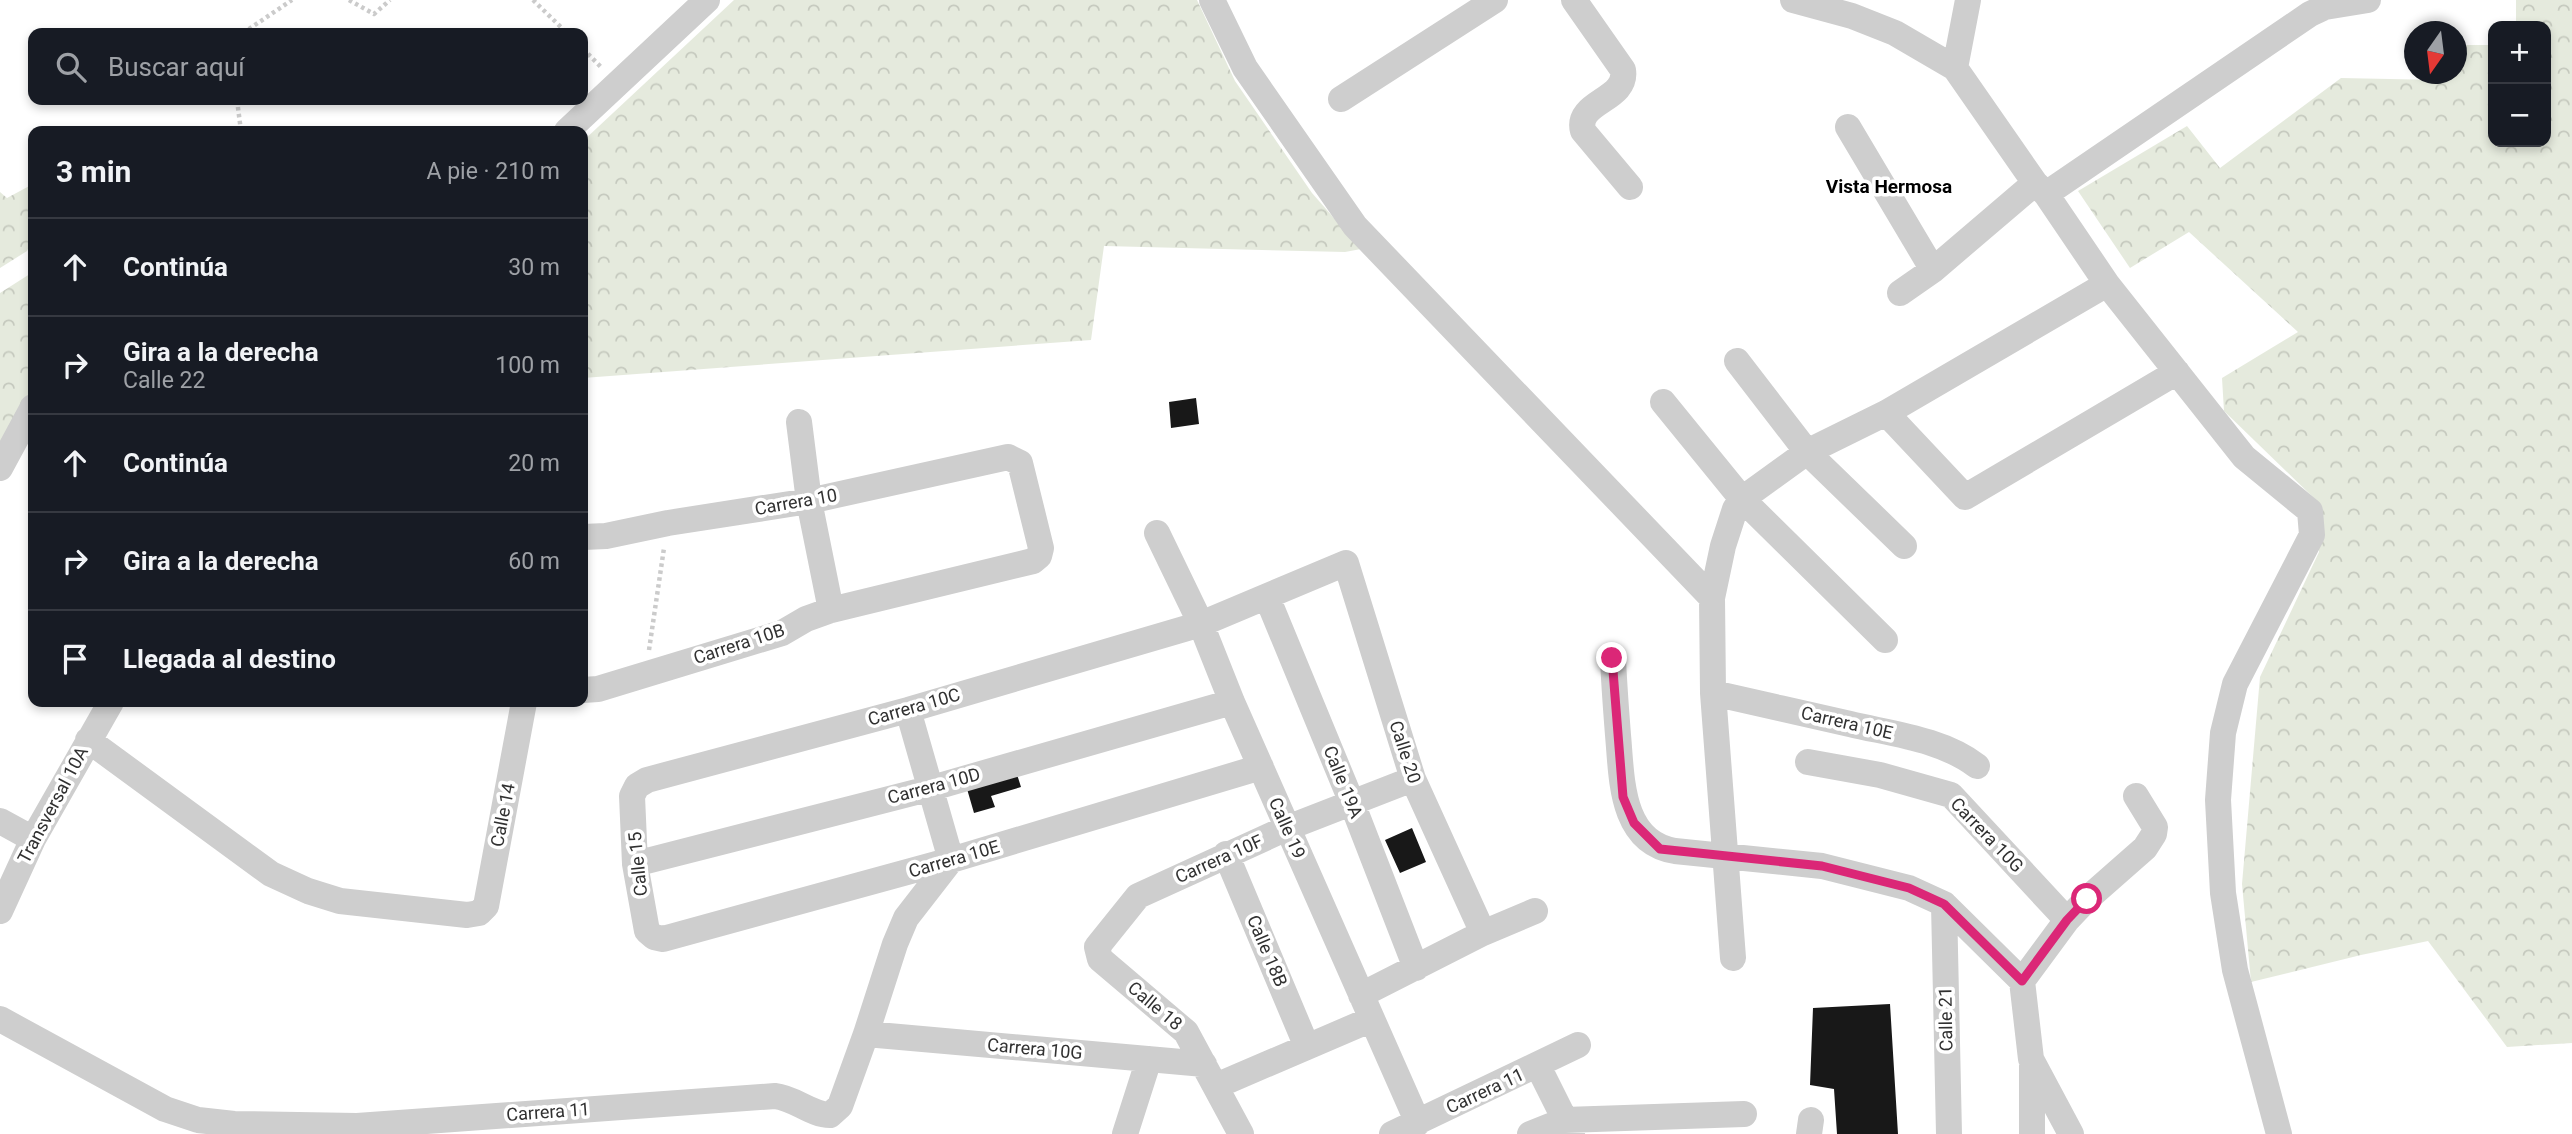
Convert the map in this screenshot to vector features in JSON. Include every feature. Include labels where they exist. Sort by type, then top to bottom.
[{"type":"street","points":[[572,126],[707,0]]},
{"type":"street","points":[[1212,0],[1245,68],[1355,226],[1712,598]]},
{"type":"street","points":[[1341,99],[1495,0]]},
{"type":"street","points":[[1574,0],[1623,70],[1624,79],[1618,89],[1583,117],[1581,126],[1630,187]]},
{"type":"street","points":[[1793,0],[1852,16],[1895,33],[1955,68],[2107,284],[2244,457],[2310,511],[2312,535],[2235,684],[2223,733],[2218,800],[2223,893],[2235,970],[2278,1134]]},
{"type":"street","points":[[1955,68],[1968,0]]},
{"type":"street","points":[[1900,293],[2041,189],[2310,14],[2326,7],[2368,0]]},
{"type":"street","points":[[1848,127],[1933,270]]},
{"type":"street","points":[[1733,958],[1713,693],[1712,598],[1723,546],[1735,509],[1742,499],[1807,452],[1886,414],[2107,284]]},
{"type":"street","points":[[1737,361],[1807,452],[1904,546]]},
{"type":"street","points":[[1886,414],[1965,498],[2177,372]]},
{"type":"street","points":[[1663,402],[1742,499],[1885,640]]},
{"type":"street","points":[[0,468],[28,416]]},
{"type":"street","points":[[799,422],[809,501],[831,611]]},
{"type":"street","name":"Carrera 10","points":[[588,537],[606,536],[668,523],[809,501],[1008,457]]},
{"type":"street","name":"Carrera 10B","points":[[588,690],[598,689],[782,633],[806,619],[831,611],[1033,561],[1039,556],[1041,548],[1020,463],[1008,457]]},
{"type":"street","name":"Calle 19","points":[[1157,533],[1201,624],[1232,702],[1418,1123]]},
{"type":"street","name":"Carrera 10C","points":[[632,796],[637,786],[647,780],[908,710],[1201,624],[1346,564]]},
{"type":"street","name":"Calle 20","points":[[1346,564],[1413,779],[1483,933]]},
{"type":"street","name":"Calle 19A","points":[[1267,597],[1352,803],[1416,968]]},
{"type":"street","points":[[1612,658],[1623,797],[1634,823],[1660,849],[1834,868],[1909,888],[1944,904],[2022,981],[2031,1059],[2032,1134]]},
{"type":"street","name":"Carrera 10E","points":[[1713,693],[1891,732],[1937,745],[1967,758],[1977,766]]},
{"type":"street","name":"Carrera 10D","points":[[635,864],[932,788],[1232,702]]},
{"type":"street","name":"Transversal 10A","points":[[0,911],[33,839],[108,707]]},
{"type":"street","name":"Calle 14","points":[[88,740],[271,874],[308,891],[340,901],[467,915],[479,913],[486,906],[523,707]]},
{"type":"street","points":[[908,710],[951,860]]},
{"type":"street","name":"Carrera 10G","points":[[1808,762],[1880,775],[1951,795],[2067,920]]},
{"type":"street","name":"Carrera 10E","points":[[647,931],[654,937],[663,939],[951,860],[1261,767]]},
{"type":"street","name":"Carrera 10F","points":[[1100,959],[1097,947],[1138,896],[1287,828],[1413,779]]},
{"type":"street","name":"Calle 15","points":[[632,796],[635,864],[647,931]]},
{"type":"street","points":[[2022,981],[2067,920],[2145,848],[2151,839],[2155,827],[2136,796]]},
{"type":"street","points":[[0,821],[33,839]]},
{"type":"street","name":"Calle 18B","points":[[1227,854],[1307,1047]]},
{"type":"street","name":"Carrera 11","points":[[0,1019],[196,1127],[234,1124],[357,1126],[775,1096],[785,1097],[822,1115],[830,1115],[840,1105],[894,944],[906,918],[951,860]]},
{"type":"street","name":"Calle 21","points":[[1944,904],[1949,1134]]},
{"type":"street","points":[[1210,1075],[1307,1047],[1367,1007],[1416,968],[1483,933],[1535,911]]},
{"type":"street","name":"Calle 18","points":[[1100,959],[1186,1032],[1241,1134]]},
{"type":"street","name":"Carrera 10G","points":[[866,1034],[1149,1059],[1210,1075]]},
{"type":"street","name":"Carrera 11","points":[[1392,1134],[1578,1045]]},
{"type":"street","points":[[1125,1134],[1149,1059]]},
{"type":"street","points":[[2031,1059],[2071,1134]]},
{"type":"street","points":[[1538,1066],[1569,1127]]},
{"type":"street","points":[[1530,1134],[1569,1127],[1744,1114]]},
{"type":"path","points":[[250,28],[292,0]]},
{"type":"path","points":[[349,0],[374,15],[390,0]]},
{"type":"path","points":[[533,0],[562,28]]},
{"type":"path","points":[[238,105],[240,126]]},
{"type":"path","points":[[645,673],[668,523]]},
{"type":"green space","points":[[734,0],[1197,0],[1235,81],[1312,193],[1361,249],[1345,252],[1104,246],[1091,340],[588,378],[588,136]]},
{"type":"green space","points":[[2516,0],[2572,0],[2572,1043],[2507,1047],[2428,941],[2251,982],[2242,884],[2260,677],[2319,552],[2317,501],[2224,411],[2222,378],[2298,332],[2189,232],[2130,268],[2078,191],[2187,126],[2220,168],[2341,78],[2404,79],[2404,84],[2467,84],[2467,45],[2488,45],[2488,147],[2551,147],[2551,21],[2516,21]]},
{"type":"green space","points":[[28,187],[28,249],[0,268],[0,192],[7,198]]},
{"type":"green space","points":[[28,275],[28,433],[0,462],[0,293]]},
{"type":"building","points":[[1196,398],[1199,424],[1171,428],[1169,402]]},
{"type":"building","points":[[1015,768],[1021,787],[991,796],[995,807],[974,813],[965,782]]},
{"type":"building","points":[[1412,828],[1426,862],[1400,873],[1385,840]]},
{"type":"building","points":[[1890,1004],[1898,1134],[1837,1134],[1834,1089],[1810,1085],[1813,1008]]},
{"type":"district","name":"Vista Hermosa","points":[[1889,186]]},
{"type":"route","points":[[1612,658],[1623,797],[1634,823],[1660,849],[1822,866],[1909,888],[1944,904],[2022,981],[2067,920],[2087,899]]}]
